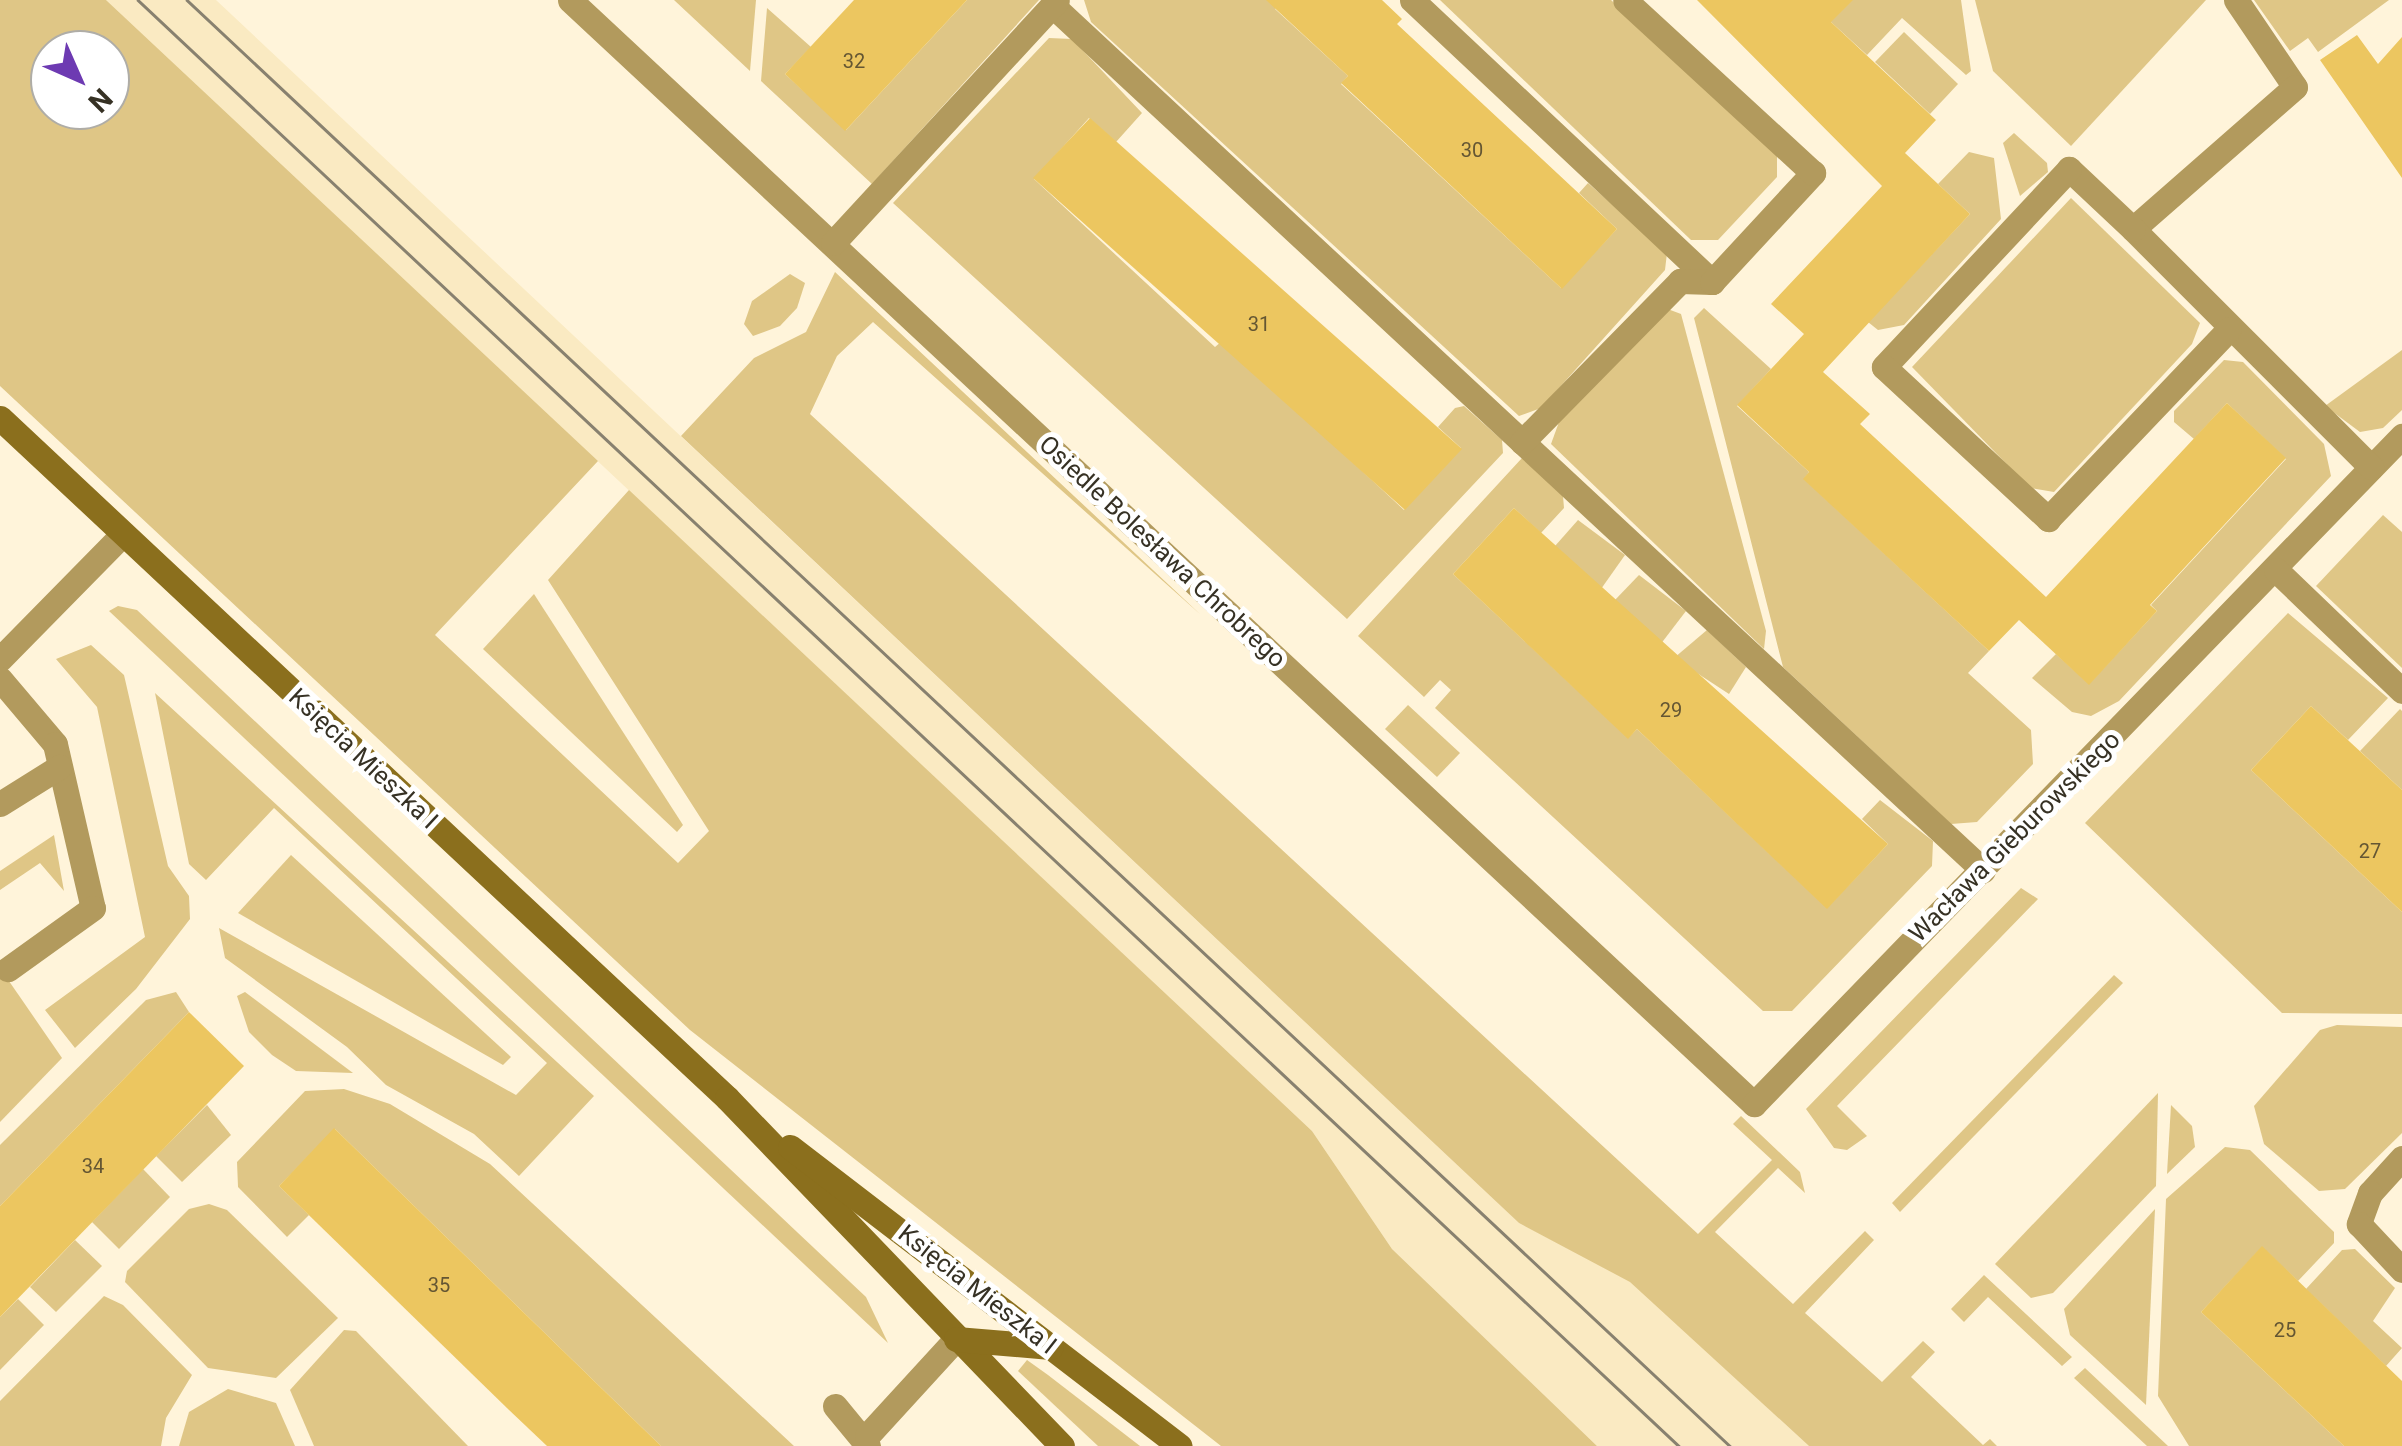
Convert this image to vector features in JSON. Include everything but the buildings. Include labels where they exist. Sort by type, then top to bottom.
[{"type":"street","name":"Osiedle Bolesława Chrobrego","points":[[570,0],[1754,1104]]},
{"type":"street","points":[[1412,0],[1712,282]]},
{"type":"street","points":[[1522,442],[1680,281],[1712,282],[1813,173],[1626,0]]},
{"type":"street","points":[[2133,229],[2295,87],[2236,0]]},
{"type":"street","points":[[833,244],[1055,2],[1983,870]]},
{"type":"street","points":[[2229,328],[2048,519],[1884,366],[2069,168],[2372,467]]},
{"type":"street","name":"Księcia Mieszka I","points":[[0,418],[727,1098],[1062,1446]]},
{"type":"street","name":"Wacława Gieburowskiego","points":[[1754,1104],[2402,436]]},
{"type":"street","points":[[0,660],[62,601],[123,534]]},
{"type":"street","points":[[2276,570],[2402,691]]},
{"type":"street","points":[[0,678],[46,725],[93,908],[8,969]]},
{"type":"street","points":[[0,804],[59,767]]},
{"type":"street","name":"Księcia Mieszka I","points":[[727,1098],[1180,1446]]},
{"type":"street","points":[[2402,1158],[2360,1211],[2367,1238],[2402,1270]]},
{"type":"street","points":[[836,1406],[868,1441],[956,1339],[1051,1347]]},
{"type":"shaded area","points":[[0,0],[106,0],[598,461],[435,635],[678,863],[709,831],[548,580],[629,490],[1312,1131],[1392,1249],[1597,1446],[1221,1446],[690,1030],[0,386]]},
{"type":"shaded area","points":[[106,0],[216,0],[1519,1223],[1630,1281],[1809,1446],[1597,1446],[1392,1249],[1312,1131]]},
{"type":"shaded area","points":[[674,0],[756,0],[750,71]]},
{"type":"shaded area","points":[[967,0],[1039,0],[872,184],[761,81],[767,8],[811,47],[785,74],[846,130]]},
{"type":"shaded area","points":[[1084,0],[1283,0],[1275,9],[1348,76],[1341,84],[1561,288],[1617,229],[1579,193],[1588,183],[1667,253],[1665,270],[1541,408],[1519,416],[1091,22]]},
{"type":"shaded area","points":[[1440,0],[1611,0],[1777,153],[1777,177],[1718,240],[1691,240]]},
{"type":"shaded area","points":[[1821,0],[1961,0],[1971,71],[1966,75],[1902,18],[1867,55],[1831,22]]},
{"type":"shaded area","points":[[1975,0],[2206,0],[2071,146],[1993,71]]},
{"type":"shaded area","points":[[2254,0],[2389,0],[2318,52],[2308,38],[2290,51]]},
{"type":"shaded area","points":[[1904,32],[1958,84],[1930,114],[1875,62]]},
{"type":"shaded area","points":[[1049,38],[1072,39],[1142,113],[1116,142],[1089,118],[1034,179],[1215,347],[1222,341],[1404,510],[1461,448],[1438,427],[1455,408],[1464,406],[1502,440],[1503,453],[1347,619],[893,203]]},
{"type":"shaded area","points":[[2014,133],[2047,163],[2048,172],[2020,196],[2003,143]]},
{"type":"shaded area","points":[[1969,152],[1994,158],[2001,219],[1904,325],[1878,330],[1868,322],[1970,214],[1938,184]]},
{"type":"shaded area","points":[[2071,198],[2200,323],[2192,344],[2054,492],[2030,488],[1912,367]]},
{"type":"shaded area","points":[[835,272],[1201,615],[873,322],[837,356],[810,414],[1698,1234],[1772,1160],[1733,1124],[1741,1116],[1800,1172],[1805,1193],[1778,1168],[1715,1232],[1793,1304],[1865,1231],[1874,1240],[1805,1313],[1882,1382],[1923,1341],[1935,1352],[1911,1377],[1983,1445],[1990,1439],[1997,1446],[1809,1446],[1630,1282],[1519,1223],[681,436],[754,358],[806,332]]},
{"type":"shaded area","points":[[790,274],[805,283],[797,308],[780,326],[753,336],[744,324],[752,301]]},
{"type":"shaded area","points":[[1665,308],[1681,314],[1766,631],[1764,649],[1551,444],[1559,422]]},
{"type":"shaded area","points":[[1704,308],[1771,369],[1737,406],[1809,472],[1804,479],[1989,651],[1968,673],[2031,730],[2033,764],[1977,822],[1951,824],[1783,667],[1694,318]]},
{"type":"shaded area","points":[[2402,350],[2402,410],[2383,428],[2360,432],[2325,406]]},
{"type":"shaded area","points":[[2224,360],[2243,362],[2324,444],[2331,476],[2119,701],[2091,716],[2072,712],[2032,678],[2056,654],[2089,684],[2157,611],[2151,605],[2286,459],[2227,403],[2194,439],[2174,422],[2174,411]]},
{"type":"shaded area","points":[[1522,458],[1563,496],[1564,508],[1541,533],[1514,508],[1453,574],[1628,738],[1637,729],[1827,908],[1888,844],[1862,819],[1880,800],[1933,841],[1932,866],[1792,1011],[1763,1011],[1435,708],[1451,690],[1440,680],[1424,697],[1358,636]]},
{"type":"shaded area","points":[[2383,515],[2402,532],[2402,668],[2316,586]]},
{"type":"shaded area","points":[[1578,520],[1625,555],[1601,589],[1555,546]]},
{"type":"shaded area","points":[[1639,575],[1686,611],[1660,645],[1614,601]]},
{"type":"shaded area","points":[[534,594],[683,825],[677,832],[483,649]]},
{"type":"shaded area","points":[[118,606],[137,610],[866,1297],[888,1343],[109,611]]},
{"type":"shaded area","points":[[2288,613],[2388,698],[2348,740],[2311,706],[2251,770],[2402,912],[2402,1014],[2282,1013],[2085,823]]},
{"type":"shaded area","points":[[1707,630],[1746,667],[1729,694],[1674,658]]},
{"type":"shaded area","points":[[91,645],[124,675],[168,866],[189,896],[190,919],[136,989],[75,1048],[45,1010],[145,937],[97,707],[56,659]]},
{"type":"shaded area","points":[[155,693],[594,1096],[519,1176],[474,1134],[386,1085],[347,1047],[225,958],[219,928],[516,1095],[547,1063],[274,808],[206,880],[189,864]]},
{"type":"shaded area","points":[[1408,705],[1460,753],[1437,777],[1385,729]]},
{"type":"shaded area","points":[[2402,711],[2402,790],[2360,751]]},
{"type":"shaded area","points":[[54,835],[64,891],[40,863],[0,890],[0,871]]},
{"type":"shaded area","points":[[291,855],[511,1057],[503,1065],[238,913]]},
{"type":"shaded area","points":[[2021,888],[2038,899],[1837,1106],[1867,1136],[1847,1150],[1834,1148],[1806,1109]]},
{"type":"shaded area","points":[[0,968],[62,1058],[0,1122]]},
{"type":"shaded area","points":[[2114,975],[2123,983],[1900,1212],[1892,1203]]},
{"type":"shaded area","points":[[176,992],[189,1012],[0,1206],[0,1145],[146,1000]]},
{"type":"shaded area","points":[[245,992],[353,1073],[296,1071],[272,1055],[249,1032],[237,996]]},
{"type":"shaded area","points":[[2337,1025],[2402,1027],[2402,1133],[2345,1189],[2319,1191],[2264,1144],[2254,1106],[2320,1030]]},
{"type":"shaded area","points":[[344,1089],[390,1104],[490,1164],[794,1446],[661,1446],[335,1129],[279,1186],[309,1215],[287,1237],[238,1187],[237,1162],[305,1091]]},
{"type":"shaded area","points":[[2158,1093],[2156,1186],[2053,1293],[2031,1298],[1995,1264]]},
{"type":"shaded area","points":[[207,1105],[231,1135],[182,1182],[156,1156]]},
{"type":"shaded area","points":[[2171,1105],[2192,1126],[2195,1147],[2167,1174]]},
{"type":"shaded area","points":[[2225,1147],[2250,1150],[2334,1232],[2334,1243],[2298,1281],[2262,1247],[2201,1312],[2344,1446],[2189,1446],[2158,1396],[2166,1199]]},
{"type":"shaded area","points":[[143,1169],[170,1197],[119,1249],[92,1222]]},
{"type":"shaded area","points":[[209,1204],[227,1210],[338,1318],[276,1378],[208,1368],[125,1282],[127,1271],[189,1209]]},
{"type":"shaded area","points":[[2155,1209],[2146,1405],[2070,1335],[2064,1309]]},
{"type":"shaded area","points":[[75,1240],[102,1266],[56,1312],[30,1287]]},
{"type":"shaded area","points":[[2355,1249],[2395,1288],[2373,1321],[2402,1348],[2386,1366],[2306,1289],[2342,1250]]},
{"type":"shaded area","points":[[1984,1275],[2072,1357],[2062,1366],[1988,1297],[1964,1322],[1951,1309]]},
{"type":"shaded area","points":[[104,1296],[123,1305],[192,1375],[166,1418],[161,1446],[0,1446],[0,1401]]},
{"type":"shaded area","points":[[18,1299],[44,1325],[0,1370],[0,1317]]},
{"type":"shaded area","points":[[344,1330],[356,1331],[468,1446],[314,1446],[290,1390]]},
{"type":"shaded area","points":[[1027,1360],[1140,1446],[1098,1446],[1018,1371]]},
{"type":"shaded area","points":[[2085,1368],[2168,1446],[2147,1446],[2074,1378]]},
{"type":"shaded area","points":[[228,1389],[276,1403],[295,1446],[179,1446],[189,1412]]},
{"type":"tram line","points":[[138,0],[1679,1446]]},
{"type":"tram line","points":[[187,0],[1730,1446]]}]
